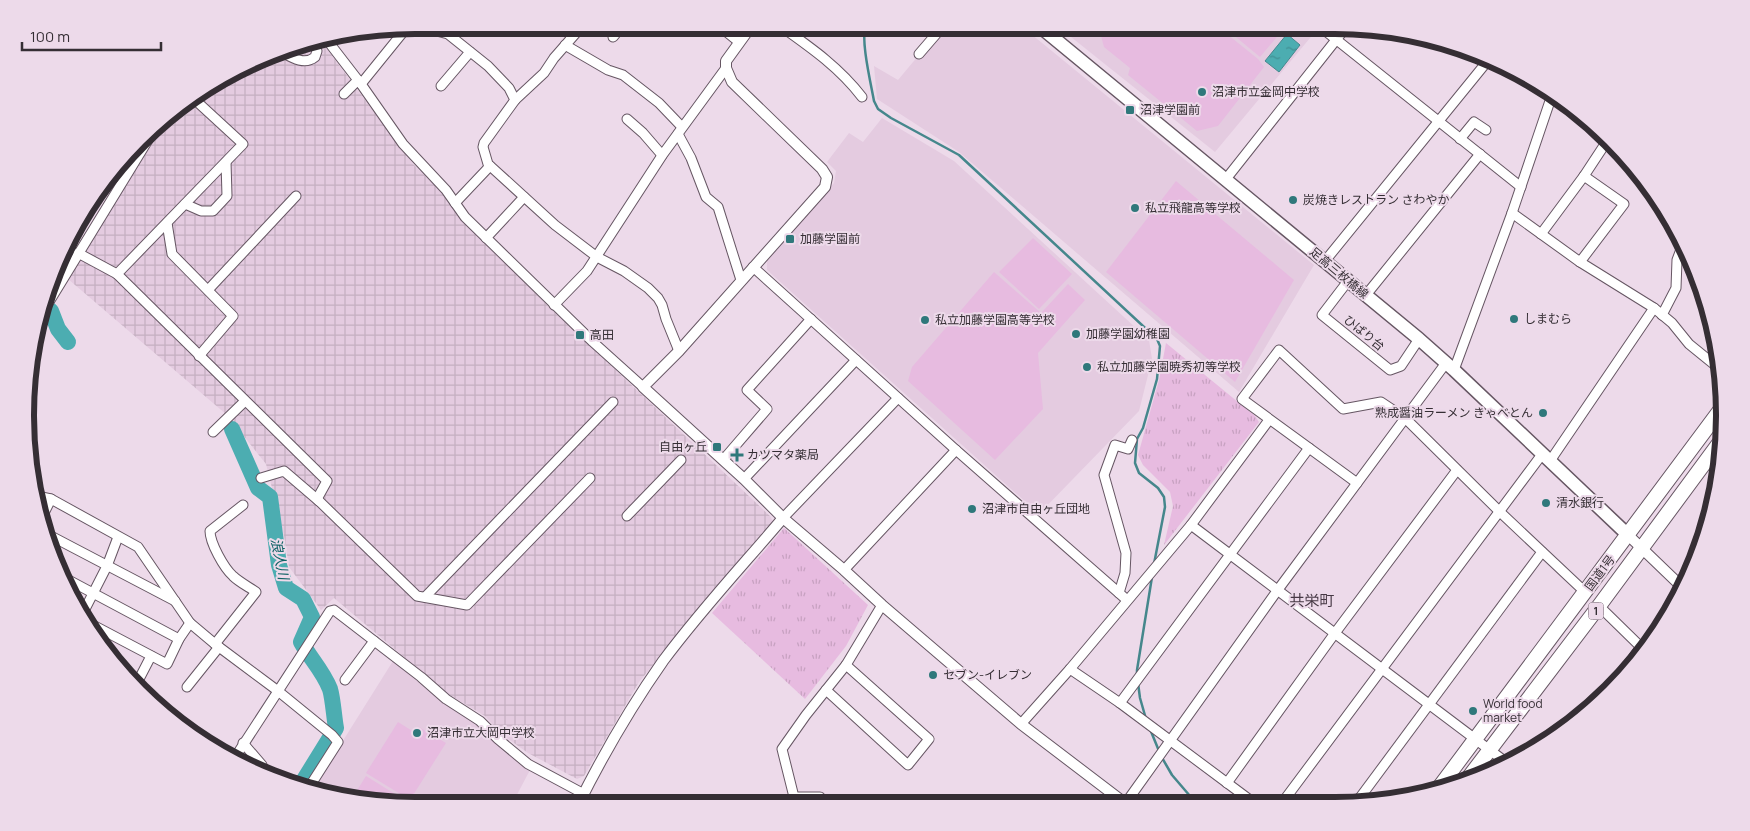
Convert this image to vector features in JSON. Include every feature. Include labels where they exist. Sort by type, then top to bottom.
[{"type":"highway","name":"国道1号","points":[[1443,781],[1716,416]]},
{"type":"highway","name":"国道1号","points":[[1474,771],[1599,606],[1714,450]]},
{"type":"main road","name":"足高三枚橋線","points":[[1049,34],[1419,339],[1628,535]]},
{"type":"street","points":[[448,34],[488,66],[509,88],[515,100]]},
{"type":"street","points":[[569,34],[572,37]]},
{"type":"street","points":[[574,34],[544,73],[515,100],[484,143],[483,147],[488,164],[554,225],[597,256],[624,271],[648,288],[662,305],[679,351]]},
{"type":"street","points":[[729,34],[739,42]]},
{"type":"street","points":[[643,387],[679,351],[825,187],[827,177],[822,169],[732,82],[726,68],[726,61],[745,34]]},
{"type":"street","points":[[792,34],[813,49],[848,79],[862,97]]},
{"type":"street","points":[[920,54],[937,34]]},
{"type":"street","points":[[1329,34],[1521,187]]},
{"type":"street","points":[[1226,180],[1341,34]]},
{"type":"street","points":[[344,94],[359,82],[400,35]]},
{"type":"street","points":[[330,44],[403,144],[446,190],[465,217],[554,305],[744,479],[783,518],[882,605],[1021,724],[1118,797]]},
{"type":"street","points":[[565,45],[608,70],[623,75],[659,103],[680,130],[706,197],[718,207],[741,280]]},
{"type":"street","points":[[289,56],[302,62],[309,61],[315,57],[317,51],[315,47]]},
{"type":"street","points":[[441,86],[470,52]]},
{"type":"street","points":[[1325,261],[1485,65]]},
{"type":"street","points":[[554,305],[587,271],[662,155],[726,68]]},
{"type":"street","points":[[1130,797],[1277,591],[1405,418],[1450,367],[1512,213],[1550,100]]},
{"type":"street","points":[[117,274],[243,144],[197,102]]},
{"type":"street","points":[[627,119],[643,133],[662,155]]},
{"type":"street","points":[[1460,139],[1474,122],[1486,130]]},
{"type":"street","points":[[1541,234],[1604,146]]},
{"type":"street","points":[[54,293],[142,150]]},
{"type":"street","points":[[1366,295],[1480,154]]},
{"type":"street","points":[[185,204],[201,211],[213,211],[227,196],[226,162]]},
{"type":"street","points":[[455,203],[490,166]]},
{"type":"street","points":[[1580,262],[1624,204],[1584,176]]},
{"type":"street","points":[[208,290],[296,196]]},
{"type":"street","points":[[486,238],[524,197]]},
{"type":"street","points":[[1512,213],[1580,262],[1662,314],[1689,344],[1713,364]]},
{"type":"street","points":[[167,222],[172,254],[234,316],[199,356]]},
{"type":"street","points":[[78,253],[117,274],[327,481],[317,499],[318,501]]},
{"type":"street","points":[[1662,314],[1676,288],[1677,260],[1680,253]]},
{"type":"street","points":[[754,266],[956,450],[1127,600]]},
{"type":"street","name":"ひばり台","points":[[1348,280],[1322,315],[1390,370],[1401,366],[1419,339]]},
{"type":"street","points":[[1286,797],[1500,512],[1546,457],[1654,308]]},
{"type":"street","points":[[723,460],[767,409],[747,390],[811,319]]},
{"type":"street","points":[[1357,484],[1242,399],[1279,350],[1343,409],[1382,402],[1405,418],[1500,512],[1585,592]]},
{"type":"street","points":[[744,479],[856,360]]},
{"type":"street","points":[[582,797],[642,692],[665,659],[783,518],[898,398]]},
{"type":"street","points":[[213,432],[245,401]]},
{"type":"street","points":[[425,597],[613,402]]},
{"type":"street","points":[[1021,724],[1191,526],[1269,420]]},
{"type":"street","points":[[1119,593],[1125,573],[1126,553],[1104,475],[1115,445],[1128,449],[1132,440]]},
{"type":"street","points":[[1120,703],[1309,448]]},
{"type":"street","points":[[844,570],[956,450]]},
{"type":"street","points":[[627,516],[681,460]]},
{"type":"street","points":[[261,478],[284,470],[417,596],[467,605],[590,478]]},
{"type":"street","points":[[1227,783],[1457,470]]},
{"type":"street","points":[[43,497],[51,499],[138,547],[190,623],[217,646],[278,691],[338,742],[312,783]]},
{"type":"street","points":[[46,509],[51,499]]},
{"type":"street","points":[[187,687],[256,592],[233,576],[224,565],[210,538],[210,531],[243,505]]},
{"type":"street","points":[[1191,526],[1501,759]]},
{"type":"street","points":[[1628,535],[1677,583]]},
{"type":"street","points":[[86,607],[107,566],[118,537]]},
{"type":"street","points":[[54,538],[177,602]]},
{"type":"street","points":[[1361,796],[1542,552]]},
{"type":"street","points":[[72,581],[179,639]]},
{"type":"street","points":[[792,797],[782,749],[846,665],[882,605]]},
{"type":"street","points":[[1599,606],[1639,645]]},
{"type":"street","points":[[237,753],[307,643],[330,611],[334,610],[421,677],[446,699],[480,721],[528,764],[584,794]]},
{"type":"street","points":[[98,628],[167,664],[179,639],[190,623]]},
{"type":"street","points":[[345,680],[374,641]]},
{"type":"street","points":[[138,677],[151,656]]},
{"type":"street","points":[[826,690],[908,765],[929,739],[846,665]]},
{"type":"street","points":[[1070,669],[1120,703],[1246,797]]},
{"type":"street","points":[[242,743],[262,765]]},
{"type":"shaded area","name":"私立飛龍高等学校","points":[[936,34],[1031,34],[1314,265],[1239,392],[959,152],[877,99],[874,66],[898,80]]},
{"type":"shaded area","name":"沼津市立金岡中学校","points":[[1067,34],[1313,34],[1215,152]]},
{"type":"shaded area","points":[[324,45],[413,164],[444,194],[460,219],[550,308],[770,516],[775,525],[703,605],[639,682],[584,776],[577,779],[528,753],[500,733],[485,716],[448,694],[334,598],[321,610],[289,567],[284,536],[266,464],[227,415],[68,279],[157,135],[164,128],[203,98],[247,73],[293,54]]},
{"type":"shaded area","points":[[882,118],[954,161],[1149,340],[1152,359],[1139,411],[1039,514],[767,270],[767,258],[834,183],[836,171],[827,162],[849,133],[863,142]]},
{"type":"shaded area","points":[[114,182],[71,251],[98,203]]},
{"type":"shaded area","name":"沼津市立大岡中学校","points":[[393,661],[443,703],[478,724],[504,752],[530,770],[516,797],[391,796],[341,790],[316,784]]},
{"type":"green space","points":[[1101,34],[1227,34],[1258,59],[1264,67],[1218,126],[1197,131],[1128,75],[1130,68],[1104,47]]},
{"type":"green space","points":[[1232,34],[1279,34],[1260,57]]},
{"type":"green space","points":[[1176,181],[1294,280],[1235,382],[1106,272]]},
{"type":"green space","points":[[1033,238],[1072,274],[1039,309],[999,272]]},
{"type":"green space","points":[[994,272],[1041,313],[1068,284],[1085,300],[1038,353],[1043,409],[995,460],[908,381],[912,367]]},
{"type":"green space","points":[[1166,343],[1255,416],[1259,422],[1164,545],[1173,506],[1170,492],[1143,465],[1138,455],[1159,380]]},
{"type":"green space","points":[[784,528],[868,605],[846,646],[805,699],[712,613]]},
{"type":"green space","points":[[398,722],[414,732],[419,727],[446,743],[412,797],[404,797],[366,773]]},
{"type":"green space","points":[[366,776],[399,796],[366,794],[356,792]]},
{"type":"water","points":[[1287,34],[1300,45],[1279,72],[1265,61]]},
{"type":"waterway","points":[[864,34],[874,101],[878,109],[959,155],[1157,339],[1160,346],[1157,379],[1143,428],[1137,439],[1135,463],[1139,473],[1158,488],[1164,497],[1165,507],[1154,564]]},
{"type":"waterway","name":"浪人川","points":[[49,309],[58,329],[68,342]]},
{"type":"waterway","name":"浪人川","points":[[232,429],[258,488],[270,497],[279,565],[286,588],[303,599],[312,617],[301,642],[324,676],[332,698],[336,728],[304,780]]},
{"type":"waterway","points":[[1137,675],[1152,577]]},
{"type":"waterway","points":[[1138,683],[1146,719]]},
{"type":"waterway","points":[[1150,729],[1159,751]]},
{"type":"waterway","points":[[1161,756],[1172,775],[1191,797]]},
{"type":"place","name":"沼津市立金岡中学校","points":[[1202,92]]},
{"type":"place","name":"沼津学園前","points":[[1130,110]]},
{"type":"place","name":"炭焼きレストラン さわやか","points":[[1293,200]]},
{"type":"place","name":"私立飛龍高等学校","points":[[1135,208]]},
{"type":"place","name":"加藤学園前","points":[[790,239]]},
{"type":"place","name":"しまむら","points":[[1514,319]]},
{"type":"place","name":"私立加藤学園高等学校","points":[[925,320]]},
{"type":"place","name":"加藤学園幼稚園","points":[[1076,334]]},
{"type":"place","name":"高田","points":[[580,335]]},
{"type":"place","name":"私立加藤学園暁秀初等学校","points":[[1087,367]]},
{"type":"place","name":"熟成醤油ラーメン きゃべとん","points":[[1543,413]]},
{"type":"place","name":"自由ヶ丘","points":[[717,447]]},
{"type":"place","name":"カツマタ薬局","points":[[737,455]]},
{"type":"place","name":"清水銀行","points":[[1546,503]]},
{"type":"place","name":"沼津市自由ヶ丘団地","points":[[972,509]]},
{"type":"place","name":"セブン-イレブン","points":[[933,675]]},
{"type":"place","name":"World food market","points":[[1473,711]]},
{"type":"place","name":"沼津市立大岡中学校","points":[[417,733]]},
{"type":"district","name":"共栄町","points":[[1312,601]]}]
